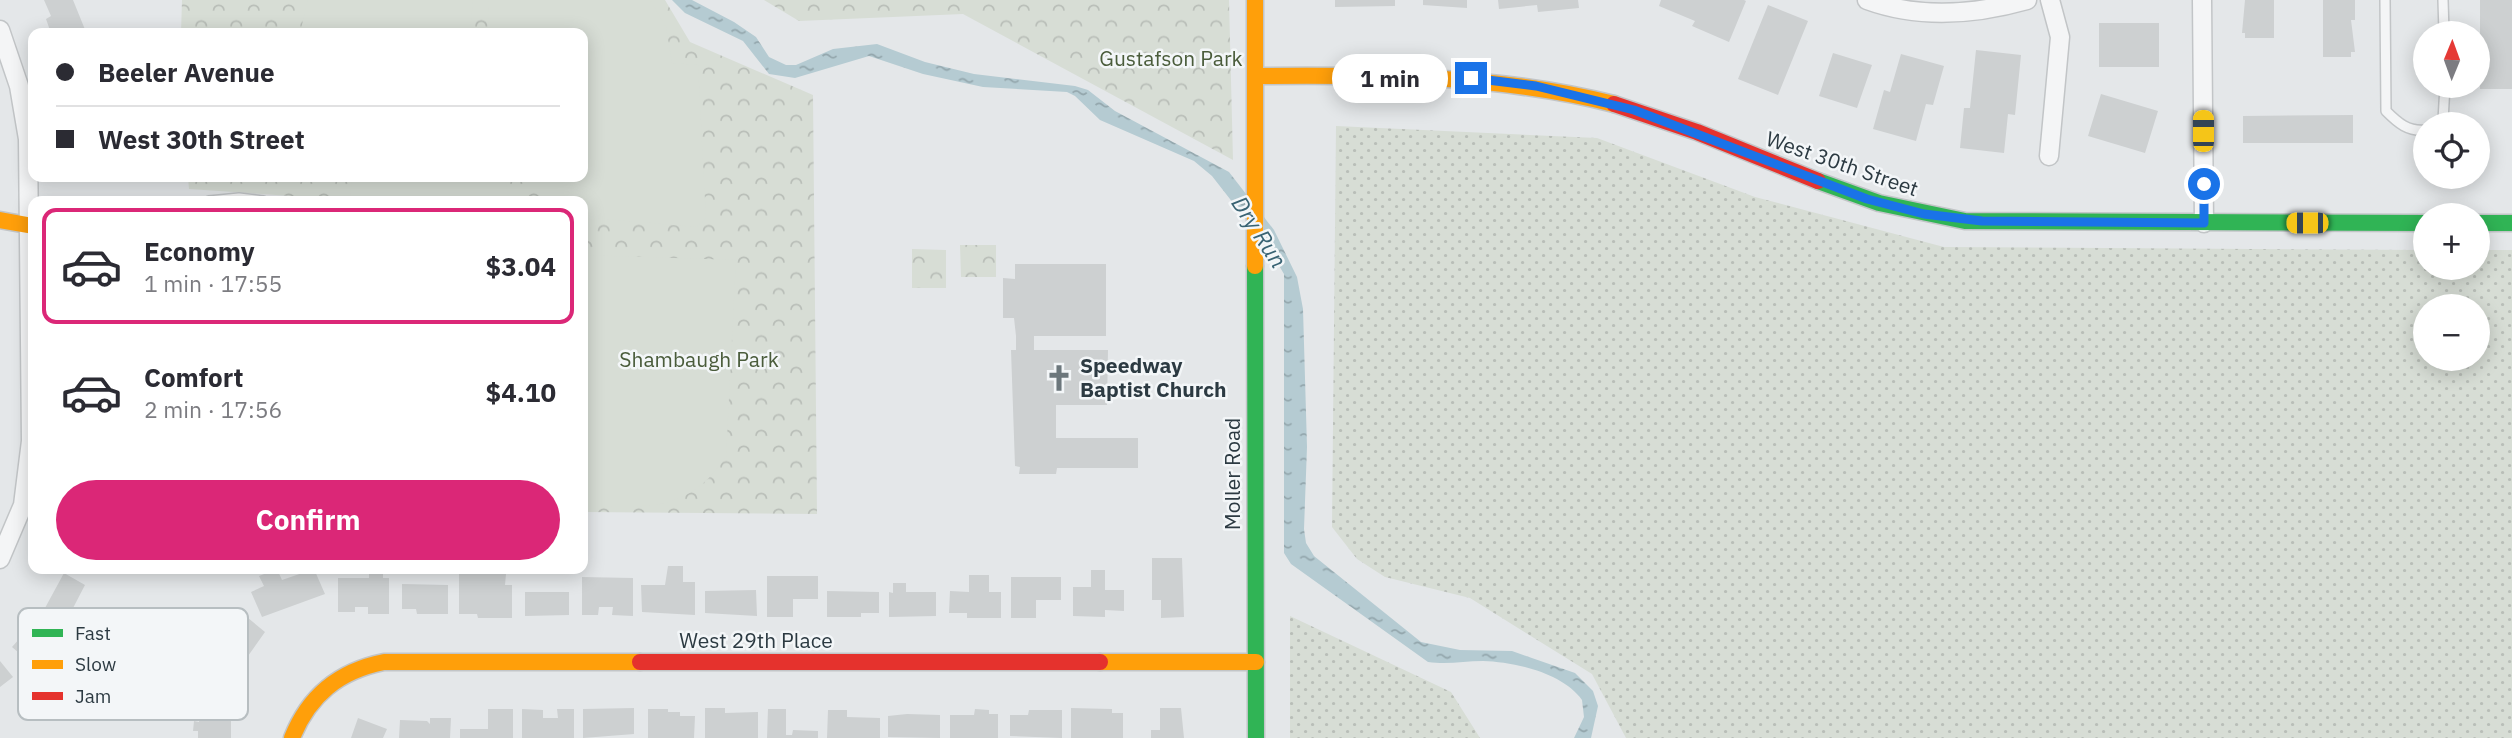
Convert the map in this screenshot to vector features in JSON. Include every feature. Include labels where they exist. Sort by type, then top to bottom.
[{"type":"street","name":"Moller Road","points":[[1255,0],[1253,281],[1256,738]]},
{"type":"street","points":[[1867,0],[1916,12],[1957,13],[1982,11],[2027,0]]},
{"type":"street","points":[[2049,156],[2060,37],[2050,0]]},
{"type":"street","points":[[2202,0],[2204,223]]},
{"type":"street","points":[[0,30],[15,69],[28,129]]},
{"type":"street","name":"West 30th Street","points":[[1255,76],[1454,76],[1553,90],[1657,118],[1867,199],[1941,217],[1999,221],[2413,223]]},
{"type":"street","points":[[0,220],[28,225]]},
{"type":"street","points":[[2490,223],[2512,223]]},
{"type":"street","points":[[0,559],[23,505],[28,475]]},
{"type":"street","name":"West 29th Place","points":[[292,738],[306,708],[323,689],[359,667],[384,662],[1256,662]]},
{"type":"lane","points":[[2385,0],[2386,111],[2413,130]]},
{"type":"lane","points":[[2443,0],[2444,21]]},
{"type":"green space","name":"Shambaugh Park","points":[[182,0],[665,0],[690,42],[813,95],[817,514],[588,512],[588,196],[291,196],[189,189],[188,182],[588,182],[588,28],[181,28]]},
{"type":"green space","points":[[308,0],[473,0],[470,28],[301,28]]},
{"type":"green space","points":[[488,0],[650,0],[666,27],[672,63],[698,65],[706,219],[696,227],[588,217],[588,196],[540,196],[540,182],[588,182],[588,28],[489,28]]},
{"type":"green space","name":"Gustafson Park","points":[[764,0],[1229,0],[1233,160],[963,14],[799,21]]},
{"type":"green space","points":[[1336,126],[1597,138],[1755,197],[1944,247],[2413,250],[2413,280],[2490,280],[2490,250],[2512,250],[2512,738],[1626,738],[1592,674],[1470,598],[1385,577],[1357,559],[1332,527]]},
{"type":"green space","points":[[352,182],[506,182],[508,196],[350,196]]},
{"type":"green space","points":[[960,245],[996,245],[996,277],[961,277]]},
{"type":"green space","points":[[912,249],[946,250],[946,288],[912,288]]},
{"type":"green space","points":[[588,255],[736,260],[726,457],[711,476],[680,498],[645,506],[588,506]]},
{"type":"green space","points":[[1290,616],[1451,692],[1480,738],[1290,738]]},
{"type":"water","name":"Dry Run","points":[[672,0],[692,0],[734,22],[756,37],[769,57],[786,65],[796,65],[833,49],[877,44],[925,62],[974,74],[1075,86],[1088,90],[1115,111],[1229,172],[1274,230],[1297,277],[1303,309],[1307,447],[1304,529],[1306,543],[1314,556],[1421,642],[1460,650],[1512,651],[1575,673],[1593,691],[1598,706],[1591,738],[1574,738],[1584,717],[1582,700],[1574,691],[1551,676],[1523,667],[1483,661],[1428,662],[1291,564],[1284,553],[1284,274],[1269,249],[1212,176],[1194,161],[1100,120],[1075,96],[1067,92],[983,87],[923,74],[869,56],[795,78],[769,74],[743,41],[685,13]]},
{"type":"building","points":[[44,0],[73,0],[84,28],[49,28],[46,19],[51,16]]},
{"type":"building","points":[[1335,0],[1395,0],[1395,6],[1335,7]]},
{"type":"building","points":[[1423,0],[1467,0],[1467,8],[1423,5]]},
{"type":"building","points":[[1498,0],[1578,0],[1579,8],[1538,12],[1537,5],[1499,9]]},
{"type":"building","points":[[1661,0],[1746,1],[1729,42],[1692,26],[1695,21],[1659,6]]},
{"type":"building","points":[[2245,0],[2274,0],[2274,38],[2245,38],[2245,33],[2242,33]]},
{"type":"building","points":[[2323,0],[2355,0],[2355,20],[2351,20],[2355,52],[2351,52],[2351,57],[2323,57]]},
{"type":"building","points":[[2480,0],[2512,0],[2512,89],[2490,89],[2490,21],[2480,21]]},
{"type":"building","points":[[1768,5],[1808,21],[1778,95],[1738,79]]},
{"type":"building","points":[[2099,23],[2159,23],[2159,67],[2099,67]]},
{"type":"building","points":[[1976,50],[2021,55],[2015,115],[2008,114],[2004,153],[1960,148],[1964,108],[1970,108]]},
{"type":"building","points":[[1833,53],[1872,65],[1857,108],[1819,96]]},
{"type":"building","points":[[1901,54],[1944,66],[1933,105],[1926,104],[1916,141],[1873,129],[1884,90],[1890,92]]},
{"type":"building","points":[[2101,94],[2158,111],[2145,153],[2088,136]]},
{"type":"building","points":[[2353,115],[2353,143],[2243,143],[2243,116]]},
{"type":"building","name":"Speedway Baptist Church","points":[[1015,264],[1106,264],[1106,336],[1034,336],[1034,350],[1108,350],[1107,405],[1056,405],[1056,438],[1138,438],[1138,468],[1057,468],[1056,474],[1019,474],[1020,467],[1015,466],[1011,350],[1016,350],[1016,336],[1014,318],[1003,318],[1003,278],[1015,279]]},
{"type":"building","points":[[1152,558],[1182,558],[1184,617],[1161,618],[1161,600],[1152,600]]},
{"type":"building","points":[[668,566],[683,566],[683,582],[695,582],[695,615],[642,612],[641,585],[665,585]]},
{"type":"building","points":[[1091,570],[1105,570],[1105,590],[1124,590],[1124,611],[1105,610],[1105,617],[1073,616],[1073,587],[1091,587]]},
{"type":"building","points":[[63,574],[85,585],[73,608],[45,608]]},
{"type":"building","points":[[279,574],[282,580],[299,574],[316,574],[325,594],[262,617],[251,592],[264,586],[259,576]]},
{"type":"building","points":[[369,574],[383,574],[383,578],[389,578],[389,614],[368,614],[368,607],[355,607],[355,612],[338,612],[338,578],[369,578]]},
{"type":"building","points":[[459,574],[506,574],[505,585],[512,585],[512,618],[478,618],[477,614],[459,614]]},
{"type":"building","points":[[969,575],[989,575],[989,592],[1001,592],[1001,618],[967,618],[967,613],[949,613],[950,591],[969,592]]},
{"type":"building","points":[[767,576],[818,576],[818,599],[793,599],[793,617],[767,617]]},
{"type":"building","points":[[582,577],[633,578],[633,616],[612,615],[613,607],[599,607],[598,615],[582,615]]},
{"type":"building","points":[[1011,577],[1061,577],[1061,600],[1036,600],[1036,618],[1011,618]]},
{"type":"building","points":[[893,583],[906,583],[906,592],[936,592],[936,616],[889,617],[889,592],[893,593]]},
{"type":"building","points":[[402,584],[448,585],[448,614],[417,614],[416,609],[402,609]]},
{"type":"building","points":[[756,590],[757,616],[705,613],[705,591]]},
{"type":"building","points":[[827,591],[879,592],[879,613],[861,613],[861,617],[827,617]]},
{"type":"building","points":[[525,592],[569,592],[569,615],[525,616]]},
{"type":"building","points":[[248,618],[265,632],[248,656]]},
{"type":"building","points":[[18,640],[18,652],[12,647]]},
{"type":"building","points":[[0,661],[13,677],[0,687]]},
{"type":"building","points":[[634,708],[634,734],[583,738],[583,709]]},
{"type":"building","points":[[705,708],[725,708],[725,713],[758,712],[758,738],[705,738]]},
{"type":"building","points":[[1071,708],[1112,709],[1112,713],[1123,713],[1123,738],[1071,738]]},
{"type":"building","points":[[1160,708],[1181,708],[1184,738],[1151,738],[1151,730],[1160,730]]},
{"type":"building","points":[[488,709],[513,709],[513,738],[460,738],[460,729],[488,729]]},
{"type":"building","points":[[522,709],[543,710],[543,718],[558,718],[557,709],[574,709],[574,738],[522,738]]},
{"type":"building","points":[[648,709],[668,709],[668,712],[680,712],[680,716],[695,716],[694,738],[648,738]]},
{"type":"building","points":[[768,709],[786,709],[786,735],[792,735],[793,730],[818,731],[818,738],[767,738]]},
{"type":"building","points":[[975,709],[998,714],[998,738],[950,738],[950,715],[974,715]]},
{"type":"building","points":[[828,710],[847,710],[847,717],[880,718],[880,738],[827,738]]},
{"type":"building","points":[[1029,710],[1062,710],[1062,738],[1010,736],[1010,715],[1028,715]]},
{"type":"building","points":[[940,715],[940,738],[888,737],[888,716]]},
{"type":"building","points":[[358,718],[387,729],[383,738],[351,738]]},
{"type":"building","points":[[430,718],[451,718],[450,738],[399,738],[400,720],[427,721],[430,724]]},
{"type":"building","points":[[231,720],[231,738],[198,738],[198,731],[193,731],[194,721]]},
{"type":"traffic: fast","points":[[1818,181],[1879,203],[1965,221],[2413,223]]},
{"type":"traffic: fast","points":[[2490,223],[2512,223]]},
{"type":"traffic: fast","points":[[1255,266],[1256,738]]},
{"type":"traffic: slow","points":[[1255,0],[1255,266]]},
{"type":"traffic: slow","points":[[1255,76],[1435,78],[1525,87],[1614,104]]},
{"type":"traffic: slow","points":[[0,220],[28,225]]},
{"type":"traffic: slow","points":[[292,738],[307,709],[328,687],[353,672],[384,662],[640,662]]},
{"type":"traffic: slow","points":[[1100,662],[1256,662]]},
{"type":"traffic: jam","points":[[1614,104],[1697,132],[1818,181]]},
{"type":"traffic: jam","points":[[640,662],[1100,662]]},
{"type":"place","name":"Speedway Baptist Church","points":[[1059,378]]},
{"type":"route","points":[[1471,78],[1536,86],[1610,103],[1673,123],[1867,199],[1941,217],[1999,221],[2204,223],[2204,184]]}]
